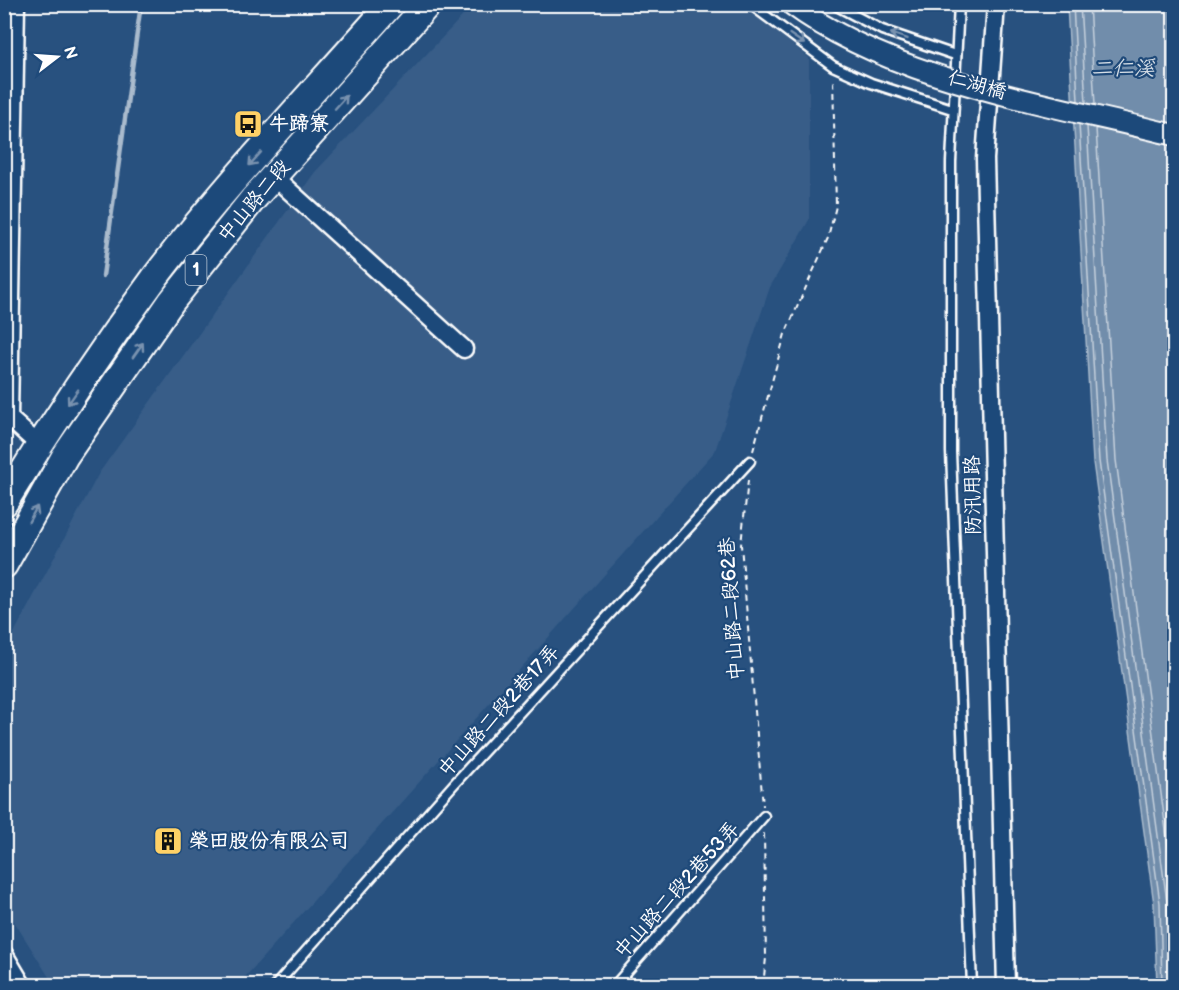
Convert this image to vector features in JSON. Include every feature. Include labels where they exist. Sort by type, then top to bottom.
[{"type":"main road","name":"中山路二段","points":[[4,503],[39,446],[156,276],[232,184],[391,4]]},
{"type":"main road","name":"中山路二段","points":[[4,565],[72,446],[171,303],[273,176],[428,4]]},
{"type":"street","points":[[15,4],[9,418],[39,446]]},
{"type":"street","name":"仁湖橋","points":[[791,4],[819,25],[908,66],[1174,135]]},
{"type":"street","name":"防汛用路","points":[[996,4],[985,159],[1006,986]]},
{"type":"street","points":[[273,176],[464,349]]},
{"type":"street","points":[[4,954],[23,986]]},
{"type":"lane","points":[[750,4],[833,66],[871,83],[952,110]]},
{"type":"lane","points":[[833,4],[882,30],[955,56]]},
{"type":"lane","points":[[959,4],[952,110],[949,286],[951,452],[972,986]]},
{"type":"lane","name":"中山路二段2巷17弄","points":[[275,986],[454,784],[750,461]]},
{"type":"lane","name":"中山路二段2巷53弄","points":[[614,986],[764,816]]},
{"type":"path","name":"中山路二段62巷","points":[[763,986],[766,958],[764,816],[741,545],[750,461],[785,334],[828,238],[836,206],[833,66]]},
{"type":"shaded area","points":[[473,5],[744,5],[809,58],[809,220],[770,287],[715,451],[238,985],[54,985],[5,907],[5,650],[99,473],[315,172]]},
{"type":"water","name":"二仁溪","points":[[1067,5],[1174,5],[1174,985],[1157,985],[1154,904],[1093,462]]},
{"type":"waterway","points":[[103,276],[141,4]]},
{"type":"place","name":"牛蹄寮","points":[[248,124]]},
{"type":"place","name":"榮田股份有限公司","points":[[168,841]]}]
